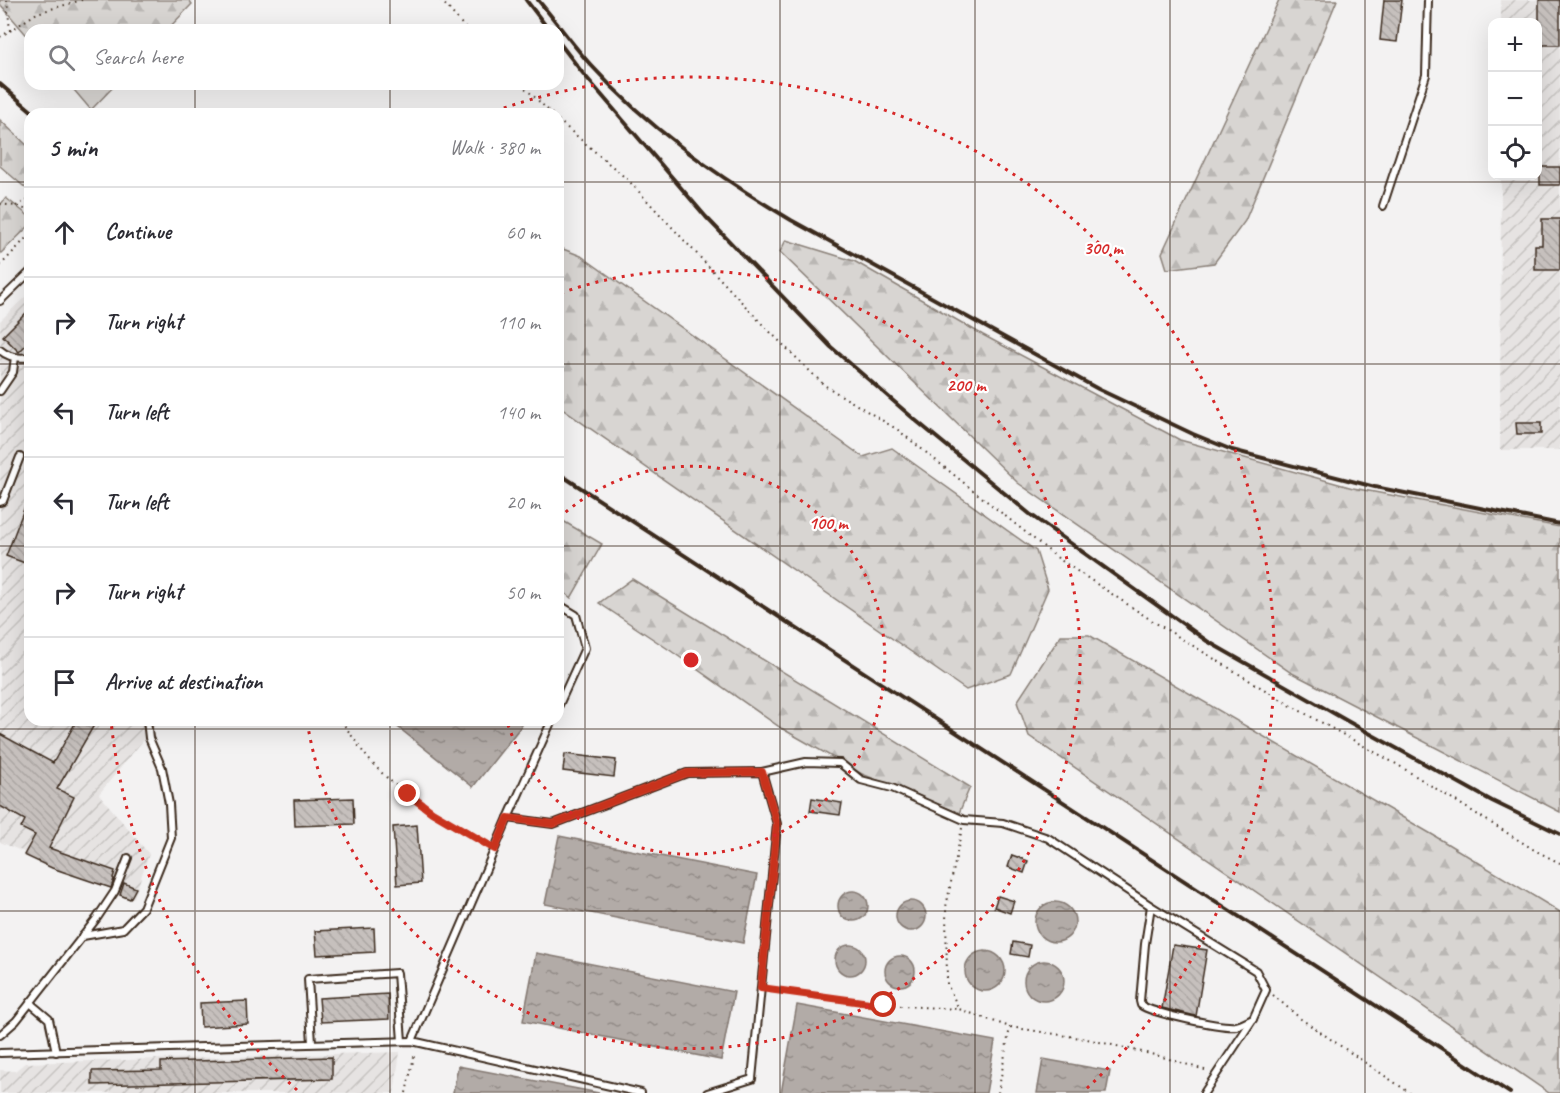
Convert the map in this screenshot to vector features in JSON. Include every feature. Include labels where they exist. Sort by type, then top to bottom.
[{"type":"lane","points":[[1383,206],[1426,75],[1428,0]]},
{"type":"lane","points":[[0,301],[24,278]]},
{"type":"lane","points":[[0,350],[6,355],[24,358]]},
{"type":"lane","points":[[0,391],[13,372],[15,357]]},
{"type":"lane","points":[[0,502],[3,501],[20,457]]},
{"type":"lane","points":[[564,608],[576,615],[585,648],[564,694]]},
{"type":"lane","points":[[83,936],[123,929],[143,908],[171,838],[169,804],[162,768],[149,738],[148,726]]},
{"type":"lane","points":[[415,1042],[508,818],[549,726]]},
{"type":"lane","points":[[508,818],[553,824],[687,773],[762,772],[806,762],[840,763],[861,780],[892,788],[964,820],[1003,823],[1048,838],[1151,906],[1256,971],[1266,990],[1253,1018],[1204,1093]]},
{"type":"lane","points":[[707,1093],[752,1079],[777,824],[762,772]]},
{"type":"lane","points":[[0,1035],[16,1021],[97,918],[115,891],[128,858]]},
{"type":"lane","points":[[1151,906],[1145,944],[1141,1005],[1152,1011],[1223,1026],[1237,1026],[1253,1018]]},
{"type":"lane","points":[[312,1043],[309,979],[397,973],[402,1041]]},
{"type":"lane","points":[[30,1003],[49,1018],[56,1052]]},
{"type":"lane","points":[[0,1053],[402,1041],[641,1093]]},
{"type":"path","points":[[6,0],[10,31]]},
{"type":"path","points":[[0,37],[37,13],[82,0]]},
{"type":"path","points":[[441,0],[463,24]]},
{"type":"path","points":[[527,90],[546,108]]},
{"type":"path","points":[[564,125],[628,180],[763,325],[824,385],[898,430],[1059,559],[1151,620],[1288,704],[1398,765],[1536,851],[1560,863]]},
{"type":"path","points":[[16,206],[24,201]]},
{"type":"path","points":[[0,204],[24,209]]},
{"type":"path","points":[[0,266],[24,240]]},
{"type":"path","points":[[345,726],[374,766],[408,794],[432,812],[495,849]]},
{"type":"path","points":[[959,1009],[947,984],[946,907],[964,820]]},
{"type":"path","points":[[761,988],[884,1005],[959,1009],[1010,1027],[1086,1039],[1160,1056],[1217,1074]]},
{"type":"path","points":[[1266,990],[1301,1019],[1410,1093]]},
{"type":"path","points":[[998,1093],[1010,1027]]},
{"type":"path","points":[[406,1093],[415,1042]]},
{"type":"shaded area","points":[[1501,0],[1560,0],[1560,450],[1500,450],[1501,180],[1542,180],[1542,18],[1501,18]]},
{"type":"shaded area","points":[[24,298],[24,726],[155,726],[99,794],[149,854],[134,898],[0,842],[0,321]]},
{"type":"shaded area","points":[[400,1052],[394,1093],[0,1093],[0,1070],[15,1071],[25,1063]]},
{"type":"green space","points":[[0,0],[189,0],[192,4],[173,24],[24,24],[24,32],[0,4]]},
{"type":"green space","points":[[1279,0],[1337,0],[1245,221],[1214,263],[1167,269],[1162,253]]},
{"type":"green space","points":[[74,90],[110,90],[93,108],[89,108]]},
{"type":"green space","points":[[0,120],[24,142],[24,187],[0,166]]},
{"type":"green space","points":[[6,198],[24,212],[24,231],[0,254],[0,205]]},
{"type":"green space","points":[[786,240],[854,261],[983,335],[1180,440],[1353,488],[1560,527],[1560,812],[1290,672],[1018,483],[780,252]]},
{"type":"green space","points":[[564,249],[581,256],[863,457],[892,448],[1036,551],[1048,589],[1011,674],[966,690],[564,410]]},
{"type":"green space","points":[[564,522],[602,544],[571,598],[564,592]]},
{"type":"green space","points":[[632,579],[970,787],[959,813],[862,774],[781,728],[599,603]]},
{"type":"green space","points":[[1061,635],[1089,635],[1433,835],[1560,912],[1560,1093],[1549,1093],[1029,736],[1017,702]]},
{"type":"water","points":[[397,726],[521,726],[473,787]]},
{"type":"water","points":[[559,836],[757,875],[743,943],[545,904]]},
{"type":"water","points":[[853,891],[864,895],[868,906],[864,917],[853,921],[842,917],[838,906],[842,895]]},
{"type":"water","points":[[911,901],[922,905],[926,916],[922,927],[911,931],[900,927],[896,916],[900,905]]},
{"type":"water","points":[[1055,902],[1063,903],[1069,908],[1074,914],[1074,930],[1069,936],[1063,941],[1055,942],[1047,941],[1041,936],[1036,930],[1035,922],[1036,914],[1041,908],[1047,903]]},
{"type":"water","points":[[850,945],[861,949],[865,960],[861,971],[850,975],[839,971],[835,960],[839,949]]},
{"type":"water","points":[[985,951],[993,952],[999,957],[1004,963],[1004,979],[999,985],[993,990],[985,991],[977,990],[971,985],[966,979],[965,971],[966,963],[971,957],[977,952]]},
{"type":"water","points":[[536,953],[734,992],[721,1060],[523,1021]]},
{"type":"water","points":[[900,956],[911,960],[915,971],[911,982],[900,986],[889,982],[885,971],[889,960]]},
{"type":"water","points":[[1044,961],[1052,962],[1058,967],[1063,973],[1063,989],[1058,995],[1052,1000],[1044,1001],[1036,1000],[1030,995],[1025,989],[1024,981],[1025,973],[1030,967],[1036,962]]},
{"type":"water","points":[[797,1005],[995,1041],[986,1093],[781,1093]]},
{"type":"water","points":[[1043,1059],[1110,1071],[1106,1093],[1037,1093]]},
{"type":"water","points":[[458,1066],[599,1093],[453,1093]]},
{"type":"building","points":[[1384,0],[1402,0],[1397,42],[1380,40]]},
{"type":"building","points":[[1539,0],[1560,0],[1560,45],[1542,45],[1542,18],[1539,18]]},
{"type":"building","points":[[1542,167],[1560,167],[1560,185],[1540,185]]},
{"type":"building","points":[[1542,219],[1560,219],[1560,270],[1535,270],[1535,245],[1542,245]]},
{"type":"building","points":[[24,315],[24,347],[19,352],[3,336]]},
{"type":"building","points":[[1516,423],[1541,423],[1541,434],[1517,434]]},
{"type":"building","points":[[24,509],[24,563],[6,556]]},
{"type":"building","points":[[74,726],[94,726],[57,789],[74,797],[49,848],[115,871],[111,888],[52,868],[24,855],[35,835],[21,828],[25,820],[0,806],[0,734],[53,763]]},
{"type":"building","points":[[565,754],[616,760],[614,777],[563,771]]},
{"type":"building","points":[[353,798],[354,824],[295,826],[294,800]]},
{"type":"building","points":[[812,798],[842,803],[840,815],[810,811]]},
{"type":"building","points":[[417,825],[421,883],[397,885],[393,827]]},
{"type":"building","points":[[1012,855],[1028,861],[1024,873],[1008,867]]},
{"type":"building","points":[[124,883],[136,888],[130,899],[120,895]]},
{"type":"building","points":[[998,896],[1014,901],[1010,913],[994,907]]},
{"type":"building","points":[[374,928],[375,952],[317,955],[315,931]]},
{"type":"building","points":[[1013,942],[1030,945],[1028,957],[1011,954]]},
{"type":"building","points":[[1173,945],[1207,950],[1196,1016],[1162,1008]]},
{"type":"building","points":[[388,994],[389,1019],[321,1022],[319,998]]},
{"type":"building","points":[[247,1001],[248,1024],[201,1027],[200,1003]]},
{"type":"building","points":[[332,1057],[332,1079],[92,1085],[92,1071],[161,1070],[161,1062]]},
{"type":"railway","points":[[526,0],[544,24]]},
{"type":"railway","points":[[538,0],[557,24]]},
{"type":"railway","points":[[564,32],[583,56],[635,109],[684,150],[710,168],[791,220],[1098,389],[1232,450],[1375,487],[1560,524]]},
{"type":"railway","points":[[564,49],[706,217],[831,347],[1031,515],[1207,641],[1492,801],[1560,834]]},
{"type":"railway","points":[[0,84],[28,108]]},
{"type":"railway","points":[[564,477],[1510,1093]]},
{"type":"route","points":[[408,794],[432,812],[495,849],[508,818],[553,824],[687,773],[762,772],[777,824],[761,988],[884,1005]]}]
